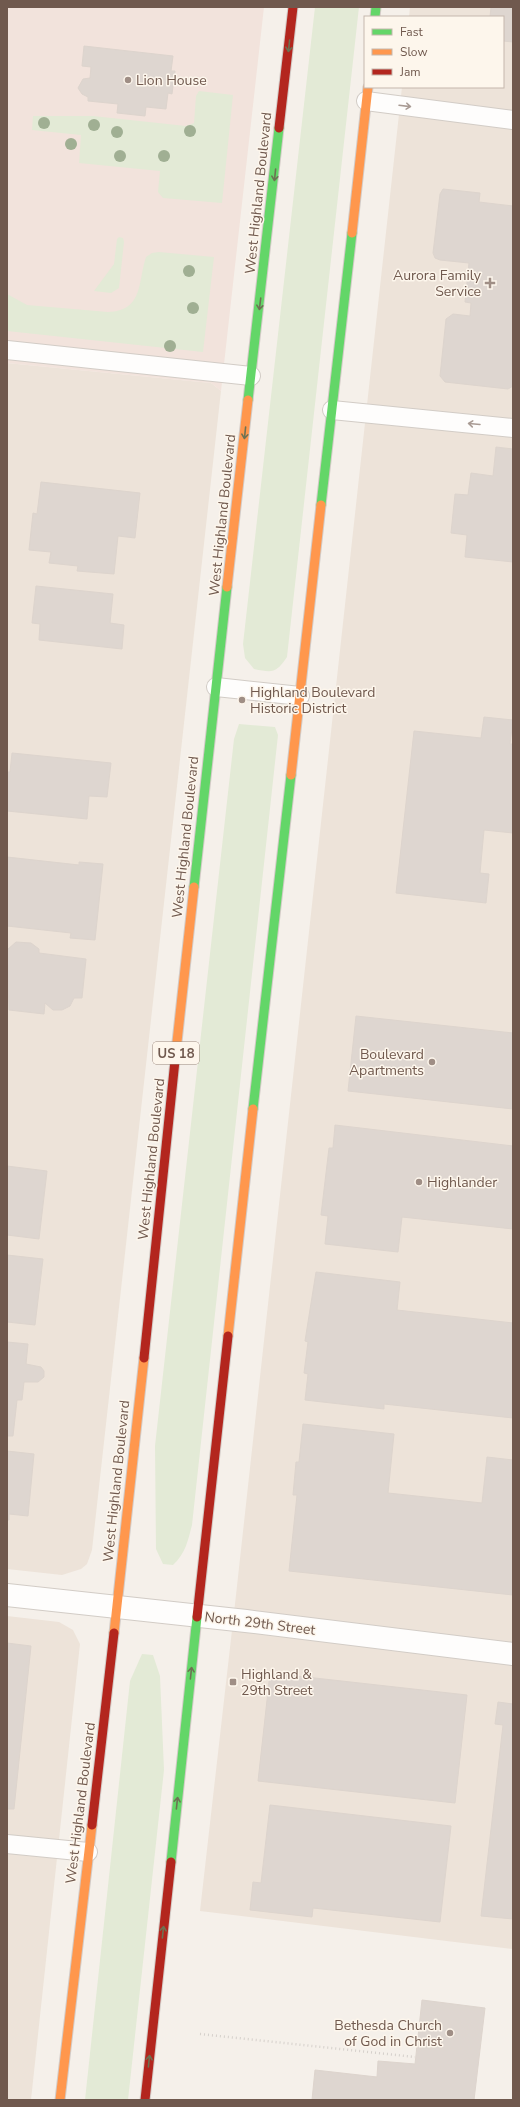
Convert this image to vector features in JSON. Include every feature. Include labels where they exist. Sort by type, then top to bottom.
[{"type":"main road","name":"West Highland Boulevard","points":[[60,2100],[117,1607],[216,687],[293,7]]},
{"type":"main road","points":[[145,2100],[367,94]]},
{"type":"street","name":"North 29th Street","points":[[7,1595],[198,1616],[513,1654]]},
{"type":"lane","points":[[367,94],[513,120]]},
{"type":"lane","points":[[7,350],[251,376]]},
{"type":"lane","points":[[332,410],[513,428]]},
{"type":"lane","points":[[216,687],[300,696]]},
{"type":"lane","points":[[7,1844],[88,1852]]},
{"type":"path","points":[[200,2034],[415,2058]]},
{"type":"shaded area","points":[[7,7],[264,7],[221,391],[211,383],[7,363]]},
{"type":"shaded area","points":[[410,7],[513,7],[513,1949],[200,1911],[402,88],[504,88],[504,16],[409,16]]},
{"type":"shaded area","points":[[7,363],[211,383],[221,391],[92,1550],[87,1564],[81,1569],[62,1575],[7,1569]]},
{"type":"shaded area","points":[[7,1616],[59,1622],[73,1630],[80,1644],[31,2100],[7,2100]]},
{"type":"green space","points":[[315,7],[359,7],[287,657],[277,669],[266,671],[254,669],[245,658],[243,644]]},
{"type":"green space","points":[[199,91],[233,95],[222,203],[163,198],[158,192],[160,171],[79,163],[81,135],[32,130],[33,116],[93,116],[186,126],[194,123],[196,96]]},
{"type":"green space","points":[[119,237],[123,238],[124,242],[119,288],[111,293],[94,291],[114,264],[117,239]]},
{"type":"green space","points":[[159,252],[214,257],[203,352],[7,331],[7,294],[27,305],[108,312],[120,310],[128,306],[138,293],[146,257],[152,253]]},
{"type":"green space","points":[[239,724],[275,727],[278,735],[192,1525],[184,1551],[173,1565],[163,1564],[156,1549],[155,1446],[234,739]]},
{"type":"green space","points":[[142,1654],[153,1655],[160,1676],[164,1770],[128,2100],[85,2100],[130,1681]]},
{"type":"building","points":[[491,7],[513,7],[513,42],[504,41],[504,16],[490,16]]},
{"type":"building","name":"Lion House","points":[[84,46],[173,56],[171,71],[175,71],[172,94],[168,93],[166,109],[146,107],[145,116],[117,113],[118,104],[88,101],[88,97],[82,94],[78,88],[83,79],[90,78],[91,67],[82,66]]},
{"type":"building","name":"Aurora Family Service","points":[[443,189],[480,193],[479,202],[513,206],[513,386],[508,389],[445,382],[440,376],[446,319],[453,314],[470,316],[471,303],[465,302],[469,263],[440,260],[435,258],[433,253],[440,194]]},
{"type":"building","points":[[496,447],[513,449],[513,562],[465,557],[467,535],[451,533],[455,494],[468,495],[471,473],[493,476]]},
{"type":"building","points":[[41,482],[140,493],[135,538],[118,536],[114,574],[77,571],[78,566],[49,563],[51,552],[29,550],[33,513],[37,514]]},
{"type":"building","points":[[36,586],[113,594],[110,623],[124,625],[122,649],[39,640],[40,624],[32,623]]},
{"type":"building","points":[[484,717],[513,720],[510,744],[513,744],[513,833],[484,830],[480,873],[489,874],[486,903],[396,893],[414,731],[481,738]]},
{"type":"building","points":[[12,753],[111,763],[107,797],[89,796],[87,819],[7,811],[7,772],[10,772]]},
{"type":"building","points":[[7,857],[79,865],[79,862],[103,864],[95,940],[70,938],[71,933],[7,926]]},
{"type":"building","points":[[16,942],[31,943],[39,949],[39,953],[86,959],[82,998],[74,998],[70,1006],[62,1010],[53,1010],[45,1003],[44,1014],[9,1010],[7,950]]},
{"type":"building","name":"Boulevard Apartments","points":[[356,1016],[513,1033],[513,1109],[348,1091]]},
{"type":"building","name":"Highlander","points":[[335,1125],[513,1146],[513,1229],[402,1217],[398,1252],[325,1244],[328,1216],[321,1215],[329,1148],[333,1148]]},
{"type":"building","points":[[7,1166],[47,1171],[39,1239],[7,1235]]},
{"type":"building","points":[[7,1255],[43,1259],[35,1325],[7,1322]]},
{"type":"building","points":[[316,1272],[400,1282],[397,1310],[513,1323],[513,1418],[384,1404],[384,1409],[305,1400],[308,1374],[304,1373],[308,1342],[305,1341]]},
{"type":"building","points":[[7,1342],[28,1344],[26,1364],[41,1367],[44,1371],[44,1377],[38,1382],[24,1382],[22,1400],[17,1400],[13,1436],[7,1436]]},
{"type":"building","points":[[303,1424],[394,1434],[388,1493],[482,1503],[487,1457],[513,1460],[513,1595],[289,1571],[297,1495],[293,1495],[296,1462],[299,1462]]},
{"type":"building","points":[[7,1451],[34,1454],[28,1516],[9,1514],[9,1520],[7,1520]]},
{"type":"building","points":[[7,1643],[31,1646],[14,1809],[7,1809]]},
{"type":"building","points":[[270,1673],[467,1695],[455,1803],[258,1781]]},
{"type":"building","points":[[498,1702],[513,1704],[513,1919],[481,1916],[503,1725],[495,1724]]},
{"type":"building","points":[[270,1805],[451,1826],[440,1922],[313,1908],[312,1917],[250,1910],[253,1882],[261,1883]]},
{"type":"building","name":"Bethesda Church of God in Christ","points":[[422,2000],[485,2008],[474,2100],[312,2100],[315,2070],[377,2077],[378,2061],[415,2064]]},
{"type":"traffic: fast","points":[[375,16],[376,7]]},
{"type":"traffic: fast","points":[[248,400],[279,128]]},
{"type":"traffic: fast","points":[[321,505],[352,233]]},
{"type":"traffic: fast","points":[[194,887],[227,587]]},
{"type":"traffic: fast","points":[[253,1109],[291,775]]},
{"type":"traffic: fast","points":[[171,1862],[197,1617]]},
{"type":"traffic: slow","points":[[352,233],[368,88]]},
{"type":"traffic: slow","points":[[227,587],[248,400]]},
{"type":"traffic: slow","points":[[291,775],[321,505]]},
{"type":"traffic: slow","points":[[176,1051],[194,887]]},
{"type":"traffic: slow","points":[[228,1336],[253,1109]]},
{"type":"traffic: slow","points":[[114,1633],[144,1358]]},
{"type":"traffic: slow","points":[[60,2100],[92,1825]]},
{"type":"traffic: jam","points":[[279,128],[293,7]]},
{"type":"traffic: jam","points":[[144,1358],[176,1051]]},
{"type":"traffic: jam","points":[[197,1617],[228,1336]]},
{"type":"traffic: jam","points":[[92,1825],[114,1633]]},
{"type":"traffic: jam","points":[[145,2100],[171,1862]]},
{"type":"place","name":"Lion House","points":[[128,80]]},
{"type":"place","name":"Aurora Family Service","points":[[490,283]]},
{"type":"place","name":"Highland Boulevard Historic District","points":[[242,700]]},
{"type":"place","name":"Boulevard Apartments","points":[[432,1062]]},
{"type":"place","name":"Highlander","points":[[419,1182]]},
{"type":"place","name":"Highland & 29th Street","points":[[233,1682]]},
{"type":"place","name":"Bethesda Church of God in Christ","points":[[450,2033]]}]
